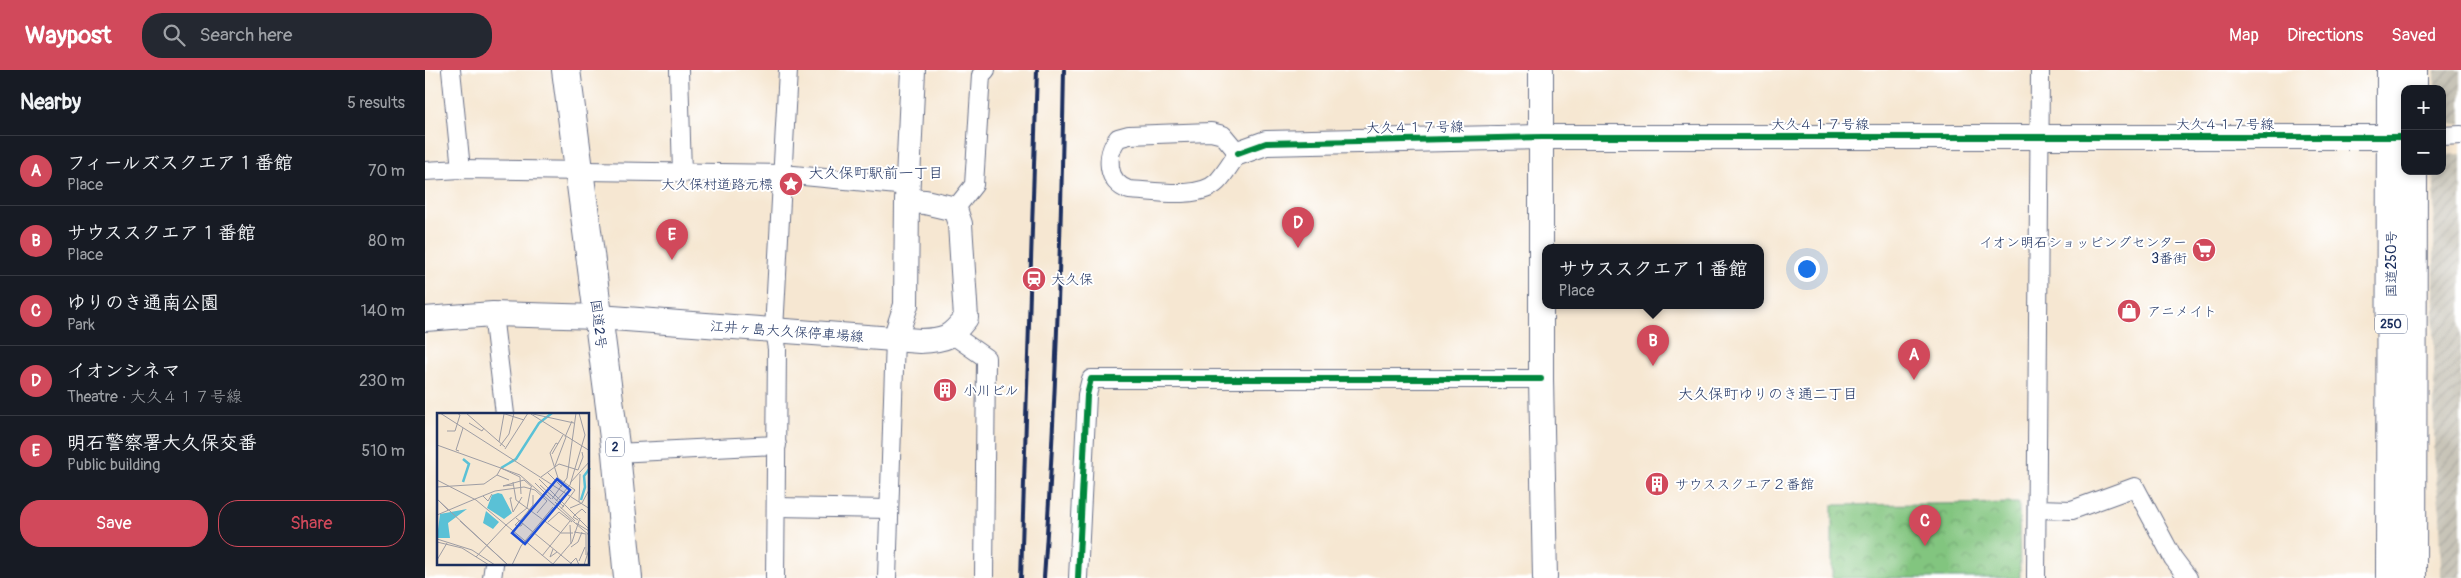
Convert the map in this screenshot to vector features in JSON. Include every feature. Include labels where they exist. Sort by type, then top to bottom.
[{"type":"highway","name":"国道2号","points":[[566,70],[616,453],[629,578]]},
{"type":"highway","name":"国道250号","points":[[2390,578],[2398,137],[2391,70]]},
{"type":"highway","points":[[2413,70],[2413,85]]},
{"type":"highway","name":"国道250号","points":[[2413,175],[2413,578]]},
{"type":"street","points":[[451,70],[461,169]]},
{"type":"street","points":[[679,70],[682,173]]},
{"type":"street","points":[[775,578],[777,349],[774,330],[788,70]]},
{"type":"street","points":[[887,578],[895,339],[906,305],[907,193],[913,70]]},
{"type":"street","points":[[955,209],[974,184],[981,75],[986,70]]},
{"type":"street","points":[[1541,70],[1541,380],[1545,578]]},
{"type":"street","points":[[2036,578],[2040,70]]},
{"type":"street","points":[[1211,132],[1223,135],[1231,142],[1238,153],[1217,182],[1205,190],[1194,193],[1129,190],[1120,187],[1113,178],[1110,152],[1118,138],[1129,134],[1211,132]]},
{"type":"street","points":[[2446,136],[2461,135]]},
{"type":"street","name":"大久４１７号線","points":[[1238,153],[1266,143],[1542,137],[2398,137]]},
{"type":"street","points":[[425,171],[461,169],[783,174],[907,193],[925,202],[955,209]]},
{"type":"street","points":[[955,209],[960,224],[959,326],[985,358],[984,578]]},
{"type":"street","points":[[493,314],[505,413]]},
{"type":"street","name":"江井ヶ島大久保停車場線","points":[[425,320],[493,314],[599,317],[920,341],[941,340],[959,326]]},
{"type":"street","points":[[1078,578],[1087,395],[1091,379],[1541,380]]},
{"type":"street","points":[[616,453],[777,445]]},
{"type":"street","points":[[2037,509],[2072,510],[2135,487],[2173,558],[2188,578]]},
{"type":"street","points":[[777,507],[889,509]]},
{"type":"shaded area","points":[[2435,70],[2461,70],[2461,124],[2446,124],[2446,85],[2435,85]]},
{"type":"shaded area","points":[[2461,154],[2461,578],[2441,578],[2440,512],[2434,462],[2434,175],[2446,175],[2446,155]]},
{"type":"green space","points":[[2019,503],[2020,578],[1832,578],[1832,505]]},
{"type":"railway","points":[[1021,578],[1037,70]]},
{"type":"railway","points":[[1044,578],[1052,451],[1064,70]]},
{"type":"cycle path","points":[[1238,153],[1266,143],[1542,137],[2401,137]]},
{"type":"cycle path","points":[[1078,578],[1087,395],[1091,379],[1541,379]]},
{"type":"place","name":"大久保村道路元標","points":[[791,184]]},
{"type":"place","name":"イオンシネマ","points":[[1298,248]]},
{"type":"place","name":"イオン明石ショッピングセンター 3番街","points":[[2204,250]]},
{"type":"place","name":"明石警察署大久保交番","points":[[672,260]]},
{"type":"place","name":"大久保","points":[[1034,279]]},
{"type":"place","name":"アニメイト","points":[[2129,311]]},
{"type":"place","name":"サウススクエア１番館","points":[[1653,366]]},
{"type":"place","name":"フィールズスクエア１番館","points":[[1914,380]]},
{"type":"place","name":"小川ビル","points":[[945,390]]},
{"type":"place","name":"サウススクエア２番館","points":[[1657,484]]},
{"type":"place","name":"ゆりのき通南公園","points":[[1925,546]]},
{"type":"district","name":"大久保町駅前一丁目","points":[[876,173]]},
{"type":"district","name":"大久保町ゆりのき通二丁目","points":[[1768,394]]}]
